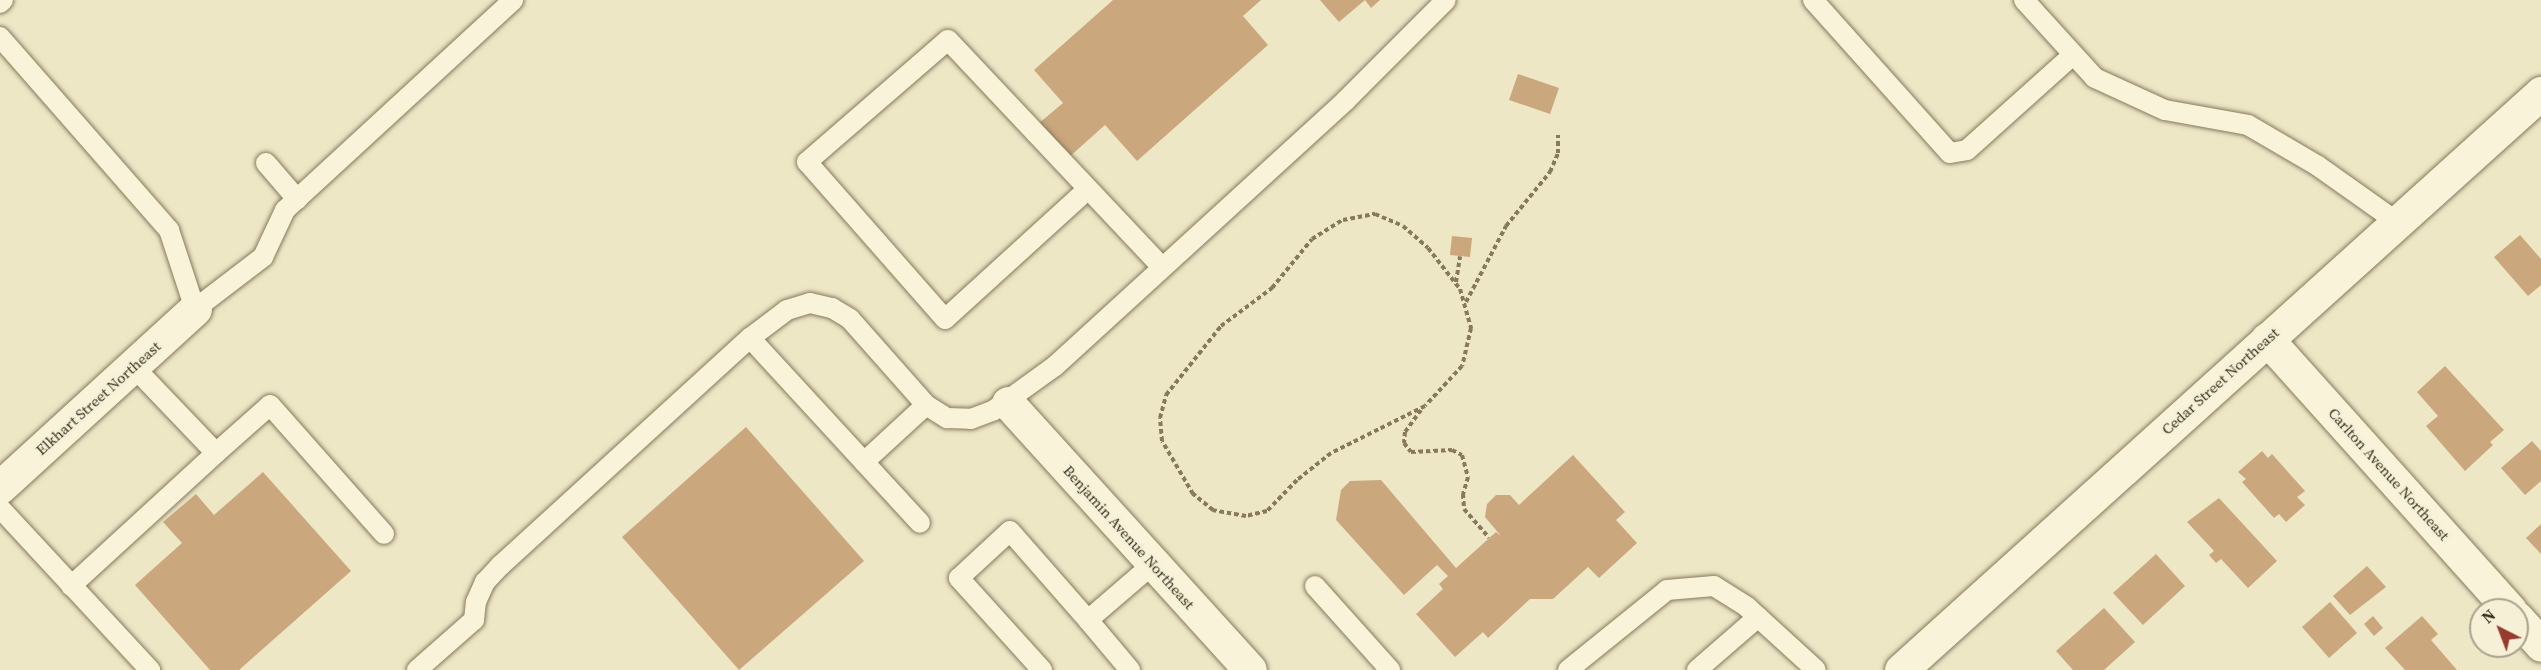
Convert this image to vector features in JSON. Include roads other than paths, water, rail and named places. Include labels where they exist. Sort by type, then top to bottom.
[{"type":"street","name":"Cedar Street Northeast","points":[[1901,670],[2541,93]]},
{"type":"street","name":"Elkhart Street Northeast","points":[[0,487],[195,309]]},
{"type":"street","name":"Carlton Avenue Northeast","points":[[2267,339],[2499,598]]},
{"type":"street","name":"Benjamin Avenue Northeast","points":[[1008,403],[1250,670]]},
{"type":"street","points":[[2529,632],[2541,645]]},
{"type":"lane","points":[[0,37],[169,230],[195,309],[263,257],[285,210],[513,0]]},
{"type":"lane","points":[[417,670],[474,620],[476,602],[485,582],[501,565],[750,338],[787,310],[810,303],[832,308],[850,319],[926,405],[947,418],[971,419],[1008,403],[1055,366],[1346,100],[1446,0]]},
{"type":"lane","points":[[1813,0],[1950,153],[1967,150],[2073,55]]},
{"type":"lane","points":[[2024,0],[2095,78],[2165,110],[2248,125],[2318,166],[2397,222]]},
{"type":"lane","points":[[1088,189],[945,319],[807,162],[948,40],[1162,267]]},
{"type":"lane","points":[[266,163],[297,199]]},
{"type":"lane","points":[[750,338],[920,523]]},
{"type":"lane","points":[[133,366],[216,453]]},
{"type":"lane","points":[[71,586],[270,405],[384,534]]},
{"type":"lane","points":[[864,462],[926,405]]},
{"type":"lane","points":[[0,508],[150,670]]},
{"type":"lane","points":[[1042,670],[959,578],[1010,531],[1130,670]]},
{"type":"lane","points":[[1088,620],[1153,564]]},
{"type":"lane","points":[[1315,586],[1390,670]]},
{"type":"lane","points":[[1568,670],[1667,590],[1714,586],[1758,617],[1816,670]]},
{"type":"lane","points":[[1697,670],[1758,617]]}]
